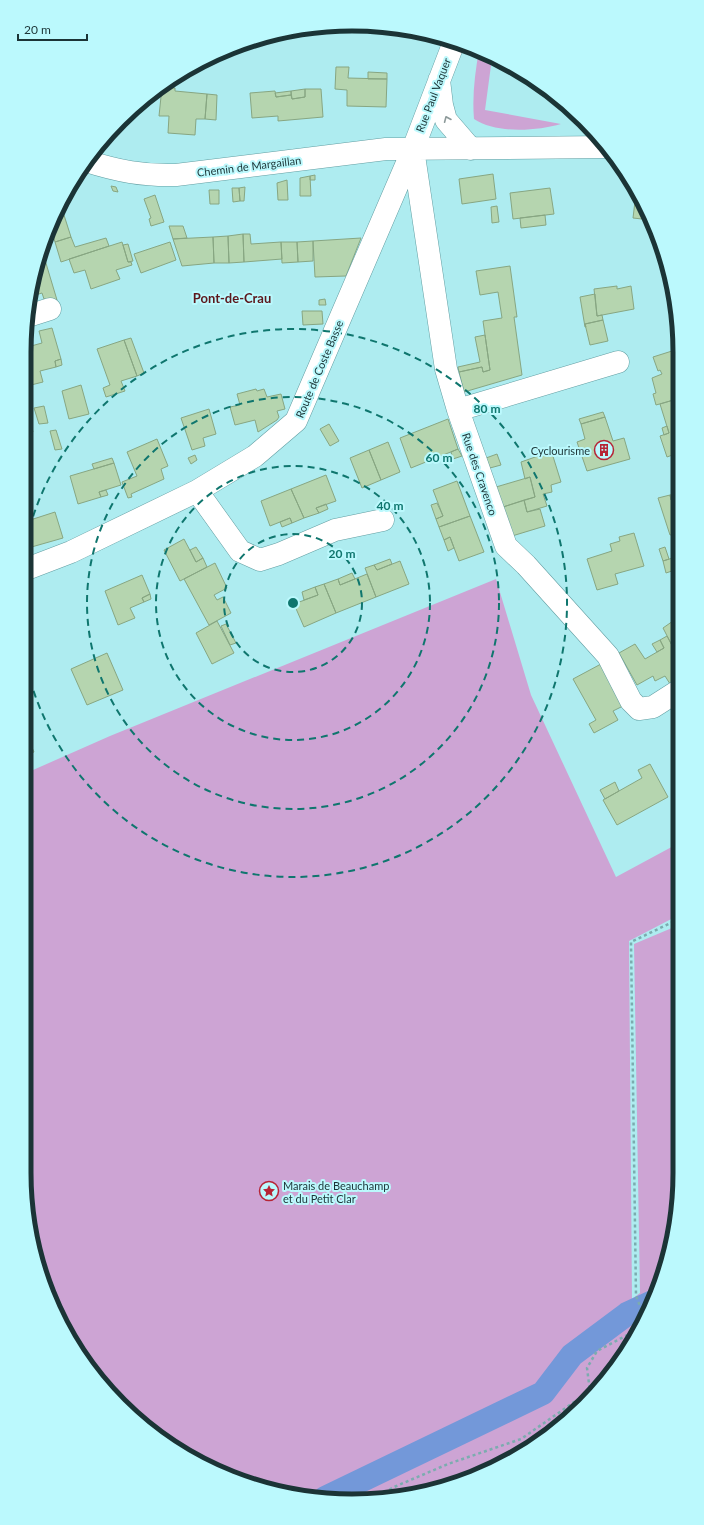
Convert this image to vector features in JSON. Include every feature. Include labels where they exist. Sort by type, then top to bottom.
[{"type":"street","name":"Rue Paul Vaquer","points":[[413,149],[452,47]]},
{"type":"street","points":[[439,78],[442,105],[446,120],[471,149]]},
{"type":"street","points":[[413,149],[599,147]]},
{"type":"street","name":"Chemin de Margaillan","points":[[93,163],[127,173],[150,176],[176,175],[386,149],[413,149]]},
{"type":"street","name":"Rue des Cravenco","points":[[413,149],[446,368],[458,410],[506,546],[526,565],[608,656],[631,701],[639,709],[653,707],[673,695]]},
{"type":"street","name":"Route de Coste Basse","points":[[31,567],[71,552],[197,491],[254,456],[296,422],[413,149]]},
{"type":"street","points":[[34,314],[50,309]]},
{"type":"street","points":[[458,410],[618,362]]},
{"type":"street","points":[[197,491],[240,551],[260,560],[279,554],[335,530],[383,520]]},
{"type":"path","points":[[642,1311],[637,1300],[631,942],[673,922]]},
{"type":"path","points":[[590,1389],[587,1368],[596,1351],[630,1334]]},
{"type":"path","points":[[386,1492],[448,1464],[521,1439],[583,1396]]},
{"type":"shaded area","points":[[478,56],[491,63],[485,110],[561,124],[517,130],[494,127],[483,124],[474,119],[473,102]]},
{"type":"shaded area","points":[[496,579],[531,695],[616,877],[673,846],[673,918],[629,941],[632,1299],[640,1293],[634,944],[673,928],[673,1173],[670,1215],[662,1256],[649,1296],[640,1315],[630,1334],[607,1368],[579,1400],[547,1428],[530,1440],[494,1461],[475,1470],[435,1483],[415,1488],[373,1493],[352,1494],[310,1491],[289,1488],[249,1477],[229,1470],[191,1451],[157,1428],[125,1400],[111,1385],[97,1368],[74,1334],[55,1296],[42,1256],[37,1236],[32,1194],[31,771],[110,736]]},
{"type":"building","points":[[336,67],[349,67],[348,78],[387,79],[386,107],[347,106],[347,90],[335,89]]},
{"type":"building","points":[[368,72],[387,73],[387,79],[368,79]]},
{"type":"building","points":[[170,88],[175,88],[175,91],[207,94],[205,119],[196,119],[195,135],[168,133],[169,116],[159,116],[161,94]]},
{"type":"building","points":[[305,89],[321,89],[323,117],[278,121],[278,116],[252,118],[250,93],[275,91],[276,97],[291,95],[292,99],[305,97]]},
{"type":"building","points":[[305,89],[305,97],[292,99],[291,91]]},
{"type":"building","points":[[291,91],[291,95],[276,97],[275,93]]},
{"type":"building","points":[[207,94],[217,95],[216,120],[205,119]]},
{"type":"building","points":[[493,174],[496,199],[462,204],[459,179]]},
{"type":"building","points":[[315,175],[315,180],[310,180],[310,176]]},
{"type":"building","points":[[310,176],[311,196],[300,196],[300,178]]},
{"type":"building","points":[[287,180],[288,200],[278,200],[277,183]]},
{"type":"building","points":[[111,186],[116,187],[118,192],[113,191]]},
{"type":"building","points":[[245,187],[244,201],[240,201],[239,188]]},
{"type":"building","points":[[232,188],[239,188],[240,201],[233,202]]},
{"type":"building","points":[[550,188],[554,214],[513,219],[510,193]]},
{"type":"building","points":[[209,190],[219,190],[219,204],[210,204]]},
{"type":"building","points":[[155,195],[164,222],[151,226],[149,219],[151,218],[144,199]]},
{"type":"building","points":[[635,201],[644,219],[633,218]]},
{"type":"building","points":[[497,206],[499,222],[492,223],[491,207]]},
{"type":"building","points":[[63,212],[71,237],[55,242],[53,235]]},
{"type":"building","points":[[545,215],[546,225],[521,228],[520,218]]},
{"type":"building","points":[[169,226],[183,226],[187,238],[173,239]]},
{"type":"building","points":[[243,234],[244,262],[229,263],[228,236]]},
{"type":"building","points":[[243,234],[250,234],[251,244],[281,242],[282,259],[244,262]]},
{"type":"building","points":[[228,236],[229,263],[214,263],[213,237]]},
{"type":"building","points":[[71,237],[75,247],[106,238],[109,246],[61,262],[55,242]]},
{"type":"building","points":[[213,237],[214,263],[182,266],[173,239]]},
{"type":"building","points":[[361,238],[346,276],[315,277],[313,241]]},
{"type":"building","points":[[313,241],[313,261],[298,262],[297,242]]},
{"type":"building","points":[[122,242],[128,262],[131,262],[132,265],[116,270],[120,279],[91,289],[85,270],[74,273],[69,259]]},
{"type":"building","points":[[170,242],[176,260],[141,273],[134,254]]},
{"type":"building","points":[[281,242],[297,242],[298,262],[282,263]]},
{"type":"building","points":[[128,244],[133,261],[128,262],[123,245]]},
{"type":"building","points":[[45,260],[57,300],[52,301],[44,299],[42,293],[36,295]]},
{"type":"building","points":[[510,266],[517,317],[514,317],[522,375],[464,392],[459,372],[482,367],[483,372],[490,370],[483,321],[502,318],[498,292],[480,295],[476,271]]},
{"type":"building","points":[[617,286],[617,289],[631,286],[634,309],[597,316],[594,289]]},
{"type":"building","points":[[595,294],[597,316],[602,315],[603,320],[585,324],[585,327],[580,297]]},
{"type":"building","points":[[325,299],[326,305],[319,305],[319,300]]},
{"type":"building","points":[[302,311],[322,311],[323,324],[303,325]]},
{"type":"building","points":[[603,320],[608,341],[590,345],[585,324]]},
{"type":"building","points":[[52,328],[61,359],[55,361],[56,367],[40,371],[43,382],[31,385],[31,346],[42,343],[39,331]]},
{"type":"building","points":[[485,335],[490,370],[483,372],[482,367],[459,372],[458,367],[480,362],[475,337]]},
{"type":"building","points":[[131,338],[144,373],[137,376],[124,340]]},
{"type":"building","points":[[124,340],[137,376],[121,381],[125,391],[106,397],[103,388],[110,385],[97,349]]},
{"type":"building","points":[[672,351],[673,354],[673,400],[656,405],[653,394],[656,393],[652,378],[662,374],[660,370],[658,371],[653,357]]},
{"type":"building","points":[[61,359],[62,365],[56,367],[55,361]]},
{"type":"building","points":[[81,385],[89,414],[69,419],[62,391]]},
{"type":"building","points":[[256,389],[257,391],[264,389],[267,397],[281,394],[285,409],[277,411],[279,417],[277,420],[258,432],[255,420],[235,425],[230,407],[240,405],[237,394]]},
{"type":"building","points":[[673,400],[673,455],[667,457],[660,436],[669,433],[660,404]]},
{"type":"building","points":[[44,406],[48,423],[39,424],[34,408]]},
{"type":"building","points":[[209,409],[216,434],[203,438],[205,446],[192,450],[181,418]]},
{"type":"building","points":[[603,412],[605,417],[581,424],[579,419]]},
{"type":"building","name":"Cyclourisme","points":[[605,417],[613,441],[624,438],[630,459],[587,471],[577,442],[585,439],[581,424]]},
{"type":"building","points":[[448,419],[458,449],[411,468],[400,438]]},
{"type":"building","points":[[329,424],[339,441],[330,446],[320,429]]},
{"type":"building","points":[[667,426],[669,433],[664,435],[662,428]]},
{"type":"building","points":[[56,430],[62,449],[55,450],[50,431]]},
{"type":"building","points":[[157,439],[168,466],[161,469],[164,479],[131,494],[132,497],[128,498],[122,482],[137,476],[127,452]]},
{"type":"building","points":[[388,442],[400,472],[381,480],[369,450]]},
{"type":"building","points":[[458,449],[462,456],[453,459],[451,452]]},
{"type":"building","points":[[369,450],[381,480],[362,488],[350,458]]},
{"type":"building","points":[[551,450],[561,482],[551,485],[552,492],[543,494],[547,506],[527,512],[524,500],[535,497],[530,477],[525,479],[521,462],[541,455],[540,453]]},
{"type":"building","points":[[497,454],[501,465],[490,468],[486,458]]},
{"type":"building","points":[[195,455],[197,460],[191,464],[188,458]]},
{"type":"building","points":[[112,458],[114,463],[94,469],[92,464]]},
{"type":"building","points":[[114,463],[121,485],[99,492],[101,497],[78,504],[70,476]]},
{"type":"building","points":[[326,475],[336,501],[316,508],[319,513],[304,518],[291,489]]},
{"type":"building","points":[[530,477],[535,497],[503,507],[496,487]]},
{"type":"building","points":[[457,481],[470,516],[439,527],[436,519],[443,516],[433,490]]},
{"type":"building","points":[[291,489],[304,518],[292,523],[290,518],[270,526],[261,501]]},
{"type":"building","points":[[106,490],[108,495],[101,497],[99,492]]},
{"type":"building","points":[[673,494],[673,499],[671,500],[670,495]]},
{"type":"building","points":[[670,495],[671,500],[673,499],[673,534],[670,535],[658,498]]},
{"type":"building","points":[[524,500],[527,512],[540,509],[545,526],[512,536],[503,507]]},
{"type":"building","points":[[437,503],[443,516],[436,519],[431,505]]},
{"type":"building","points":[[326,504],[328,509],[319,513],[316,508]]},
{"type":"building","points":[[55,512],[63,538],[31,547],[31,520]]},
{"type":"building","points":[[470,516],[484,552],[459,561],[450,537],[444,540],[439,527]]},
{"type":"building","points":[[290,518],[292,523],[282,527],[280,522]]},
{"type":"building","points":[[634,533],[644,566],[615,574],[618,584],[597,590],[587,559],[612,551],[610,544],[620,541],[619,537]]},
{"type":"building","points":[[450,537],[454,548],[448,551],[444,540]]},
{"type":"building","points":[[184,539],[196,562],[203,558],[207,567],[180,581],[164,550]]},
{"type":"building","points":[[196,547],[203,558],[196,562],[190,550]]},
{"type":"building","points":[[665,547],[669,559],[663,561],[659,549]]},
{"type":"building","points":[[673,558],[673,571],[666,573],[663,561]]},
{"type":"building","points":[[390,559],[392,564],[377,570],[374,565]]},
{"type":"building","points":[[400,561],[409,584],[376,597],[365,568],[374,565],[377,570]]},
{"type":"building","points":[[215,563],[227,588],[214,595],[217,600],[223,597],[231,613],[209,625],[184,579]]},
{"type":"building","points":[[352,573],[355,579],[340,585],[338,579]]},
{"type":"building","points":[[367,574],[376,597],[336,613],[324,584],[338,579],[340,585]]},
{"type":"building","points":[[142,575],[150,594],[142,598],[144,602],[130,608],[135,618],[118,625],[105,591]]},
{"type":"building","points":[[324,584],[336,613],[304,627],[294,604],[318,595],[315,587]]},
{"type":"building","points":[[315,587],[318,595],[304,600],[302,592]]},
{"type":"building","points":[[150,594],[151,599],[144,602],[142,598]]},
{"type":"building","points":[[217,621],[234,653],[212,664],[196,633]]},
{"type":"building","points":[[673,621],[673,647],[663,628]]},
{"type":"building","points":[[226,624],[236,643],[230,645],[221,626]]},
{"type":"building","points":[[667,636],[673,647],[673,686],[665,676],[655,681],[653,676],[637,685],[619,653],[635,644],[645,659],[664,648],[660,640]]},
{"type":"building","points":[[660,640],[664,648],[657,652],[652,644]]},
{"type":"building","points":[[107,653],[123,690],[87,705],[71,669]]},
{"type":"building","points":[[601,664],[623,706],[613,711],[618,720],[594,733],[589,724],[596,720],[573,679]]},
{"type":"building","points":[[31,745],[34,752],[31,753]]},
{"type":"building","points":[[650,764],[668,797],[617,825],[603,800],[642,778],[638,770]]},
{"type":"building","points":[[615,782],[619,791],[605,799],[600,790]]},
{"type":"waterway","points":[[335,1493],[543,1393],[572,1355],[627,1314],[644,1306]]},
{"type":"place","name":"Cyclourisme","points":[[604,450]]},
{"type":"place","name":"Marais de Beauchamp et du Petit Clar","points":[[269,1191]]},
{"type":"district","name":"Pont-de-Crau","points":[[232,298]]}]
